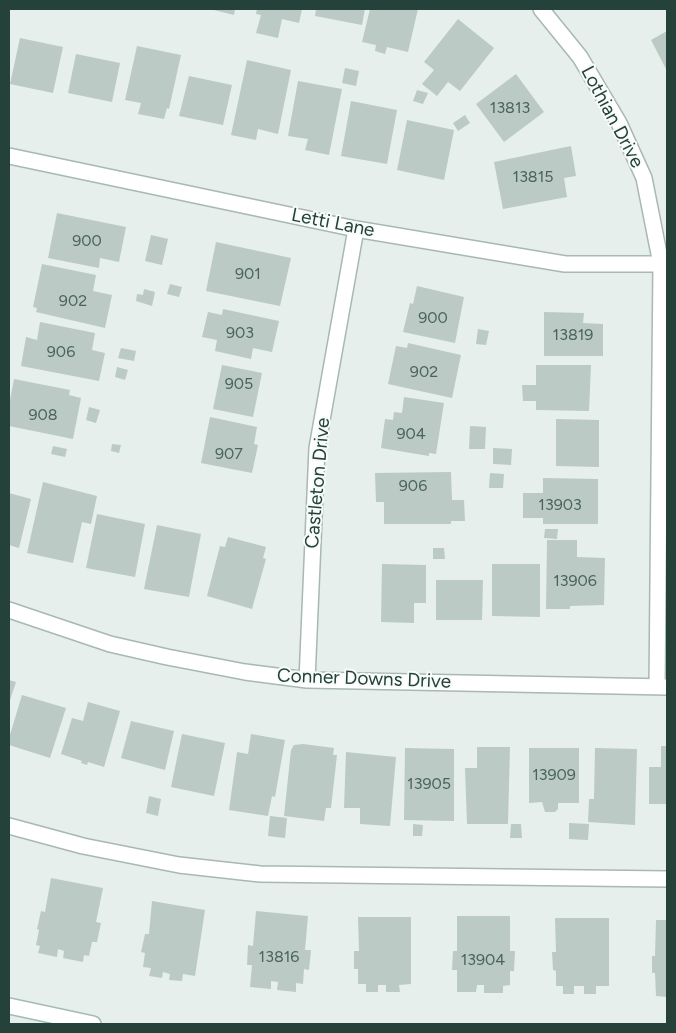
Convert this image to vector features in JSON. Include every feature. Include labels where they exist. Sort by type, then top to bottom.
[{"type":"street","name":"Lothian Drive","points":[[541,9],[580,57],[619,123],[644,178],[661,264],[662,687]]},
{"type":"street","name":"Letti Lane","points":[[9,156],[356,229],[565,264],[661,264]]},
{"type":"street","name":"Castleton Drive","points":[[307,680],[317,448],[356,229]]},
{"type":"street","name":"Conner Downs Drive","points":[[9,610],[110,644],[167,658],[245,672],[307,680],[662,687]]},
{"type":"street","points":[[9,826],[83,846],[179,865],[260,874],[667,879]]},
{"type":"street","points":[[9,1006],[93,1024]]},
{"type":"building","points":[[210,9],[235,9],[234,15]]},
{"type":"building","points":[[257,9],[302,9],[299,23],[282,19],[278,38],[256,33],[261,15],[256,14]]},
{"type":"building","points":[[316,9],[365,9],[362,25],[315,16]]},
{"type":"building","points":[[370,9],[418,9],[408,52],[387,47],[385,54],[375,51],[376,45],[362,42]]},
{"type":"building","points":[[458,19],[494,48],[460,91],[448,82],[437,96],[422,84],[434,70],[424,62]]},
{"type":"building","points":[[667,31],[667,68],[666,69],[651,40]]},
{"type":"building","points":[[20,38],[63,47],[53,93],[10,84]]},
{"type":"building","points":[[137,46],[181,55],[169,109],[167,108],[164,119],[138,114],[141,103],[125,100]]},
{"type":"building","points":[[76,54],[120,63],[112,102],[68,93]]},
{"type":"building","points":[[247,60],[291,70],[278,134],[258,129],[256,140],[231,135]]},
{"type":"building","points":[[345,68],[359,71],[356,86],[342,83]]},
{"type":"building","points":[[516,74],[544,112],[504,142],[476,104]]},
{"type":"building","points":[[189,76],[232,85],[223,125],[179,116]]},
{"type":"building","points":[[298,81],[342,89],[329,155],[305,150],[308,139],[288,136]]},
{"type":"building","points":[[417,90],[428,93],[423,104],[413,101]]},
{"type":"building","points":[[351,101],[397,110],[387,164],[341,156]]},
{"type":"building","points":[[465,115],[470,123],[458,131],[453,123]]},
{"type":"building","points":[[407,120],[454,130],[444,180],[397,170]]},
{"type":"building","points":[[571,146],[576,176],[564,178],[567,197],[503,209],[494,162]]},
{"type":"building","points":[[57,213],[126,227],[119,262],[100,258],[99,268],[48,258]]},
{"type":"building","points":[[151,235],[168,239],[162,265],[145,261]]},
{"type":"building","points":[[216,242],[291,258],[280,306],[206,291]]},
{"type":"building","points":[[42,264],[96,275],[93,291],[112,295],[105,328],[36,312],[37,308],[33,307]]},
{"type":"building","points":[[170,284],[182,287],[179,297],[167,294]]},
{"type":"building","points":[[417,286],[464,297],[455,343],[403,332],[410,303],[413,304]]},
{"type":"building","points":[[144,289],[155,292],[152,306],[136,301],[137,294],[143,295]]},
{"type":"building","points":[[223,309],[279,321],[272,352],[253,348],[251,359],[215,351],[217,340],[202,337],[208,312],[222,315]]},
{"type":"building","points":[[544,312],[584,313],[583,323],[603,324],[603,356],[544,356]]},
{"type":"building","points":[[40,322],[95,333],[92,350],[105,353],[99,381],[21,366],[26,337],[37,340]]},
{"type":"building","points":[[478,329],[489,331],[486,345],[476,344]]},
{"type":"building","points":[[408,343],[461,355],[452,398],[388,384],[396,346],[407,348]]},
{"type":"building","points":[[121,348],[136,351],[134,361],[118,358]]},
{"type":"building","points":[[222,365],[262,373],[253,417],[213,409]]},
{"type":"building","points":[[536,365],[591,365],[589,411],[536,410],[536,401],[523,401],[522,385],[536,385]]},
{"type":"building","points":[[117,367],[128,370],[125,380],[115,377]]},
{"type":"building","points":[[14,379],[70,390],[69,395],[81,398],[73,439],[9,426],[9,405]]},
{"type":"building","points":[[404,397],[444,403],[436,454],[429,453],[429,456],[381,448],[385,419],[393,420],[394,412],[402,413]]},
{"type":"building","points":[[89,407],[100,410],[96,423],[86,420]]},
{"type":"building","points":[[210,417],[257,427],[254,444],[258,445],[252,473],[201,463]]},
{"type":"building","points":[[556,419],[599,420],[599,467],[556,466]]},
{"type":"building","points":[[470,426],[486,427],[485,449],[469,449]]},
{"type":"building","points":[[112,444],[121,445],[119,453],[111,451]]},
{"type":"building","points":[[53,446],[67,449],[65,457],[51,454]]},
{"type":"building","points":[[493,448],[512,449],[511,465],[493,464]]},
{"type":"building","points":[[451,472],[452,500],[464,500],[465,521],[451,521],[451,524],[384,524],[384,502],[376,502],[375,473]]},
{"type":"building","points":[[490,473],[504,474],[503,488],[489,488]]},
{"type":"building","points":[[543,478],[598,479],[598,524],[543,524],[543,518],[523,518],[523,493],[543,493]]},
{"type":"building","points":[[43,482],[97,496],[91,524],[82,522],[73,563],[27,553]]},
{"type":"building","points":[[9,493],[31,499],[19,548],[9,545]]},
{"type":"building","points":[[97,514],[145,524],[135,577],[86,568]]},
{"type":"building","points":[[157,525],[201,534],[189,597],[144,589]]},
{"type":"building","points":[[545,529],[558,529],[557,539],[544,538]]},
{"type":"building","points":[[228,537],[266,547],[263,558],[266,559],[252,609],[207,596],[220,546],[225,547]]},
{"type":"building","points":[[547,540],[577,540],[577,557],[605,558],[604,605],[570,606],[570,609],[546,609]]},
{"type":"building","points":[[433,548],[444,548],[445,559],[433,559]]},
{"type":"building","points":[[382,564],[426,565],[426,603],[414,603],[414,623],[381,622]]},
{"type":"building","points":[[492,564],[540,564],[540,617],[492,616]]},
{"type":"building","points":[[436,580],[483,580],[482,620],[436,620]]},
{"type":"building","points":[[9,680],[16,682],[9,703]]},
{"type":"building","points":[[22,695],[66,708],[50,758],[9,745],[9,738]]},
{"type":"building","points":[[88,702],[120,711],[104,767],[88,762],[87,765],[81,763],[82,761],[61,754],[72,718],[83,721]]},
{"type":"building","points":[[131,721],[174,731],[165,770],[121,758]]},
{"type":"building","points":[[182,734],[225,743],[214,796],[171,787]]},
{"type":"building","points":[[251,734],[285,740],[275,797],[272,796],[268,816],[229,810],[237,752],[248,754]]},
{"type":"building","points":[[303,744],[334,748],[333,755],[337,755],[331,808],[326,808],[324,821],[284,816],[291,750],[294,745]]},
{"type":"building","points":[[661,746],[667,746],[667,804],[649,804],[649,767],[661,767]]},
{"type":"building","points":[[477,747],[510,747],[508,824],[467,824],[465,768],[477,768]]},
{"type":"building","points":[[405,748],[454,749],[454,821],[404,820]]},
{"type":"building","points":[[529,748],[579,748],[579,803],[558,803],[558,809],[555,812],[545,812],[542,802],[529,803]]},
{"type":"building","points":[[595,748],[637,749],[635,825],[588,822],[589,799],[594,799]]},
{"type":"building","points":[[346,752],[396,757],[390,826],[360,824],[360,808],[344,808]]},
{"type":"building","points":[[149,796],[161,799],[158,816],[146,813]]},
{"type":"building","points":[[270,816],[287,818],[285,838],[268,836]]},
{"type":"building","points":[[569,823],[589,824],[588,840],[569,839]]},
{"type":"building","points":[[413,824],[423,825],[422,836],[413,836]]},
{"type":"building","points":[[511,824],[521,824],[522,838],[510,838]]},
{"type":"building","points":[[51,878],[103,888],[96,922],[101,923],[97,942],[92,942],[89,956],[84,955],[83,962],[63,958],[64,951],[58,949],[57,957],[38,953],[40,946],[36,945],[39,930],[37,929],[41,911],[45,912]]},
{"type":"building","points":[[152,901],[205,910],[195,976],[183,974],[182,981],[169,980],[170,974],[163,972],[162,978],[149,976],[151,968],[143,967],[145,953],[141,952],[145,934],[149,934]]},
{"type":"building","points":[[256,911],[308,916],[305,950],[311,950],[309,970],[304,969],[303,984],[296,983],[296,992],[277,990],[278,982],[271,981],[271,989],[250,987],[252,965],[247,965],[248,945],[253,946]]},
{"type":"building","points":[[457,916],[510,916],[510,951],[515,951],[514,971],[510,971],[510,985],[503,986],[503,993],[484,993],[484,985],[477,985],[476,992],[457,992],[457,970],[452,970],[453,951],[457,951]]},
{"type":"building","points":[[358,917],[411,917],[411,984],[399,985],[400,992],[386,992],[386,985],[378,985],[378,992],[366,992],[366,984],[358,984],[358,969],[354,969],[354,951],[359,951]]},
{"type":"building","points":[[555,918],[609,918],[609,986],[596,986],[596,994],[584,994],[584,986],[574,986],[574,994],[563,994],[563,986],[556,986],[556,971],[553,970],[552,952],[556,952]]},
{"type":"building","points":[[656,920],[667,920],[667,997],[656,996],[655,973],[652,973],[652,956],[655,956]]}]
